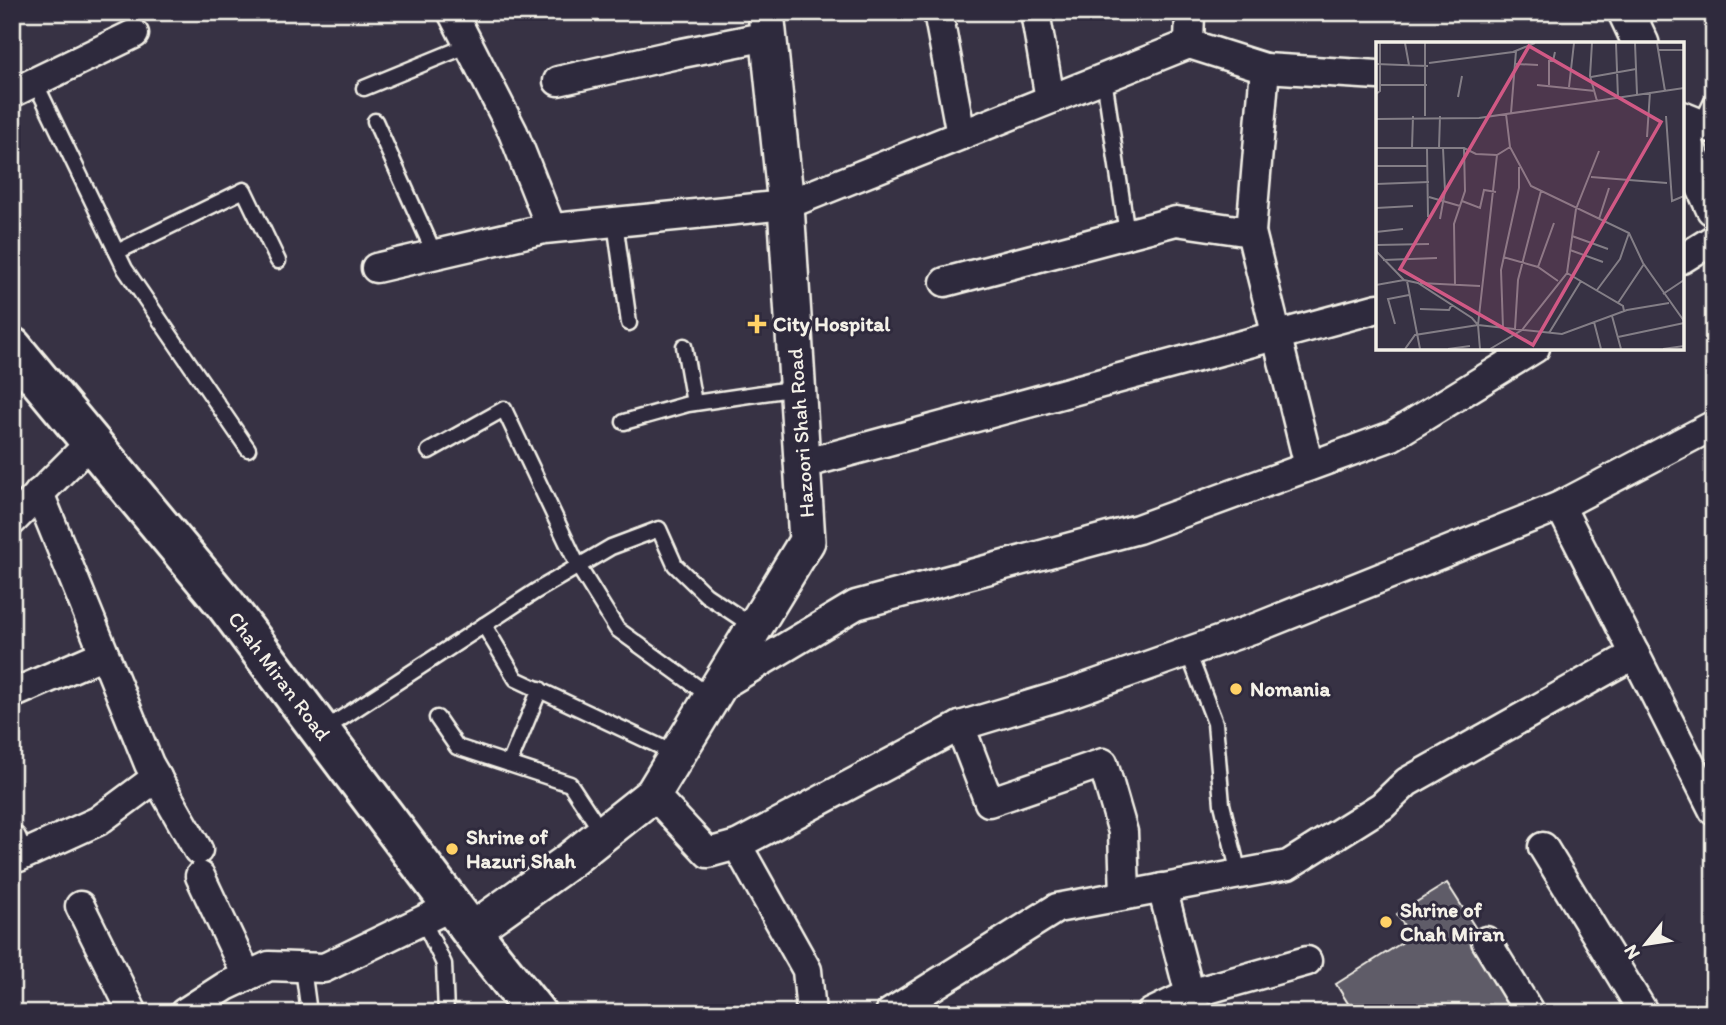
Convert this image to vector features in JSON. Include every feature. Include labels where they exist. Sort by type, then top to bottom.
[{"type":"main road","name":"Chah Miran Road","points":[[12,347],[226,606],[320,732],[449,919],[536,1013]]},
{"type":"street","points":[[452,12],[513,132],[551,228]]},
{"type":"street","points":[[938,12],[961,135]]},
{"type":"street","points":[[1034,12],[1050,99]]},
{"type":"street","points":[[1189,12],[1189,44]]},
{"type":"street","points":[[1626,12],[1639,42]]},
{"type":"street","points":[[558,81],[677,54],[767,24]]},
{"type":"street","name":"Hazoori Shah Road","points":[[449,919],[565,864],[653,794],[807,541],[786,205],[767,24]]},
{"type":"street","points":[[24,87],[134,34]]},
{"type":"street","points":[[376,268],[551,228],[786,205],[1189,44],[1265,68],[1376,75]]},
{"type":"street","points":[[1265,68],[1251,232],[1309,466]]},
{"type":"street","points":[[1692,136],[1714,208]]},
{"type":"street","points":[[945,282],[1176,221],[1251,232]]},
{"type":"street","points":[[1684,258],[1714,239]]},
{"type":"street","points":[[803,464],[1376,309]]},
{"type":"street","points":[[714,692],[856,606],[1138,529],[1392,436],[1532,350]]},
{"type":"street","points":[[653,794],[708,853],[737,845],[960,726],[1073,692],[1270,622],[1560,506],[1714,425]]},
{"type":"street","points":[[12,521],[90,442]]},
{"type":"street","points":[[39,493],[157,778],[199,863],[247,976]]},
{"type":"street","points":[[1560,506],[1714,811]]},
{"type":"street","points":[[12,694],[104,654]]},
{"type":"street","points":[[890,1013],[1057,908],[1288,865],[1382,806],[1407,782],[1635,654]]},
{"type":"street","points":[[960,726],[989,802],[1103,763],[1123,832],[1125,895]]},
{"type":"street","points":[[12,840],[19,857],[98,821],[157,778]]},
{"type":"street","points":[[737,845],[807,970],[811,1013]]},
{"type":"street","points":[[1543,847],[1644,1013]]},
{"type":"street","points":[[1162,888],[1192,1003]]},
{"type":"street","points":[[80,906],[133,1013]]},
{"type":"street","points":[[184,1013],[226,986],[269,966],[324,968],[449,919]]},
{"type":"street","points":[[1486,941],[1530,1013]]},
{"type":"street","points":[[1152,1013],[1192,1003],[1307,961]]},
{"type":"lane","points":[[364,88],[469,45]]},
{"type":"lane","points":[[1104,78],[1127,234]]},
{"type":"lane","points":[[24,87],[125,269],[248,449]]},
{"type":"lane","points":[[1692,136],[1714,97]]},
{"type":"lane","points":[[375,121],[435,255]]},
{"type":"lane","points":[[117,252],[244,190],[278,261]]},
{"type":"lane","points":[[615,222],[629,323]]},
{"type":"lane","points":[[684,346],[694,403]]},
{"type":"lane","points":[[624,422],[694,403],[798,388]]},
{"type":"lane","points":[[429,451],[504,409],[578,566],[617,629],[714,692]]},
{"type":"lane","points":[[320,732],[578,566],[611,547],[659,529],[675,565],[706,595],[754,627]]},
{"type":"lane","points":[[484,625],[516,679],[677,754]]},
{"type":"lane","points":[[1188,652],[1215,723],[1222,804],[1239,874]]},
{"type":"lane","points":[[509,764],[540,689]]},
{"type":"lane","points":[[437,718],[457,747],[570,784],[603,834]]},
{"type":"lane","points":[[446,1013],[444,964],[449,919]]},
{"type":"lane","points":[[303,968],[309,1013]]},
{"type":"building","points":[[1447,883],[1529,1012],[1354,1013],[1336,984],[1411,937],[1397,914]]},
{"type":"place","name":"City Hospital","points":[[757,324]]},
{"type":"place","name":"Nomania","points":[[1236,689]]},
{"type":"place","name":"Shrine of Hazuri Shah","points":[[452,849]]},
{"type":"place","name":"Shrine of Chah Miran","points":[[1386,922]]}]
